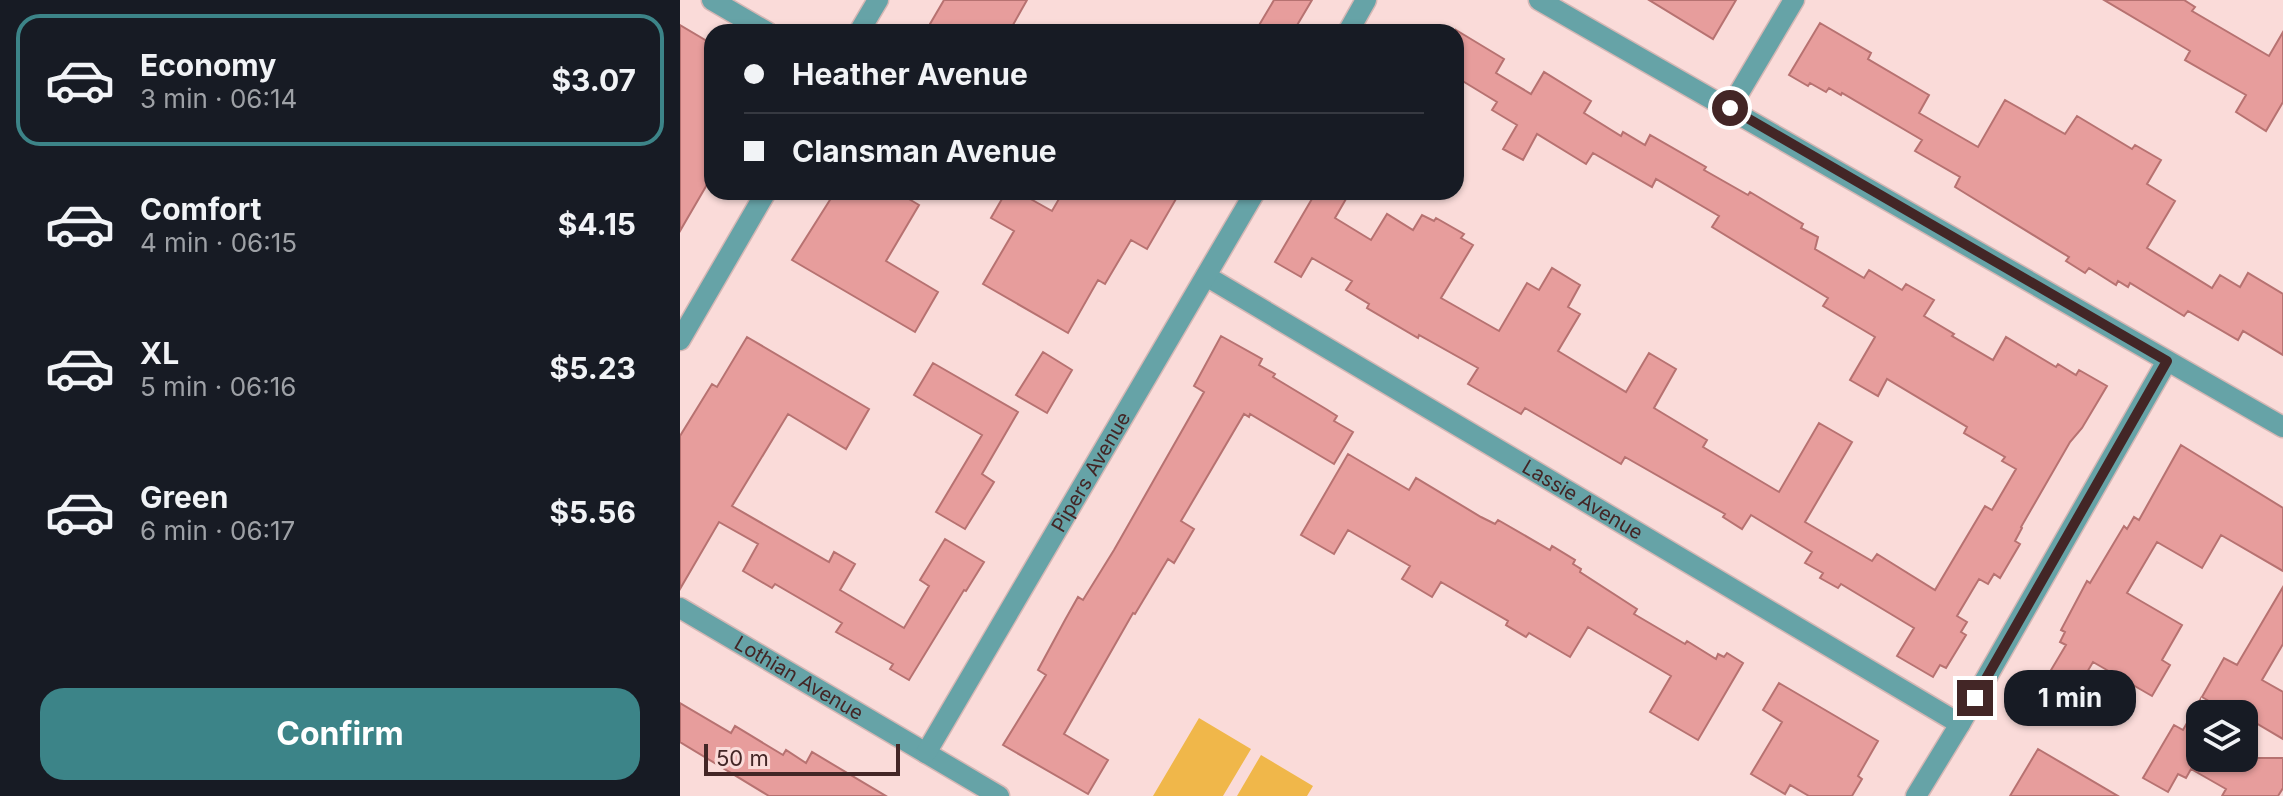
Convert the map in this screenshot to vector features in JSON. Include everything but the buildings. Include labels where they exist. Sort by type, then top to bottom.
[{"type":"street","points":[[712,0],[753,24]]},
{"type":"street","points":[[864,24],[878,0]]},
{"type":"street","points":[[1352,24],[1366,0]]},
{"type":"street","points":[[1539,0],[2283,427]]},
{"type":"street","points":[[1730,108],[1794,0]]},
{"type":"street","points":[[680,340],[761,200]]},
{"type":"street","name":"Pipers Avenue","points":[[926,753],[1250,200]]},
{"type":"street","name":"Lassie Avenue","points":[[1206,276],[1960,724]]},
{"type":"street","points":[[1916,796],[2167,361]]},
{"type":"street","name":"Lothian Avenue","points":[[680,608],[999,796]]},
{"type":"shaded area","points":[[1199,718],[1251,749],[1223,796],[1153,796]]},
{"type":"shaded area","points":[[1261,755],[1313,786],[1307,796],[1237,796]]},
{"type":"route","points":[[1730,108],[2167,361],[1975,698]]}]
